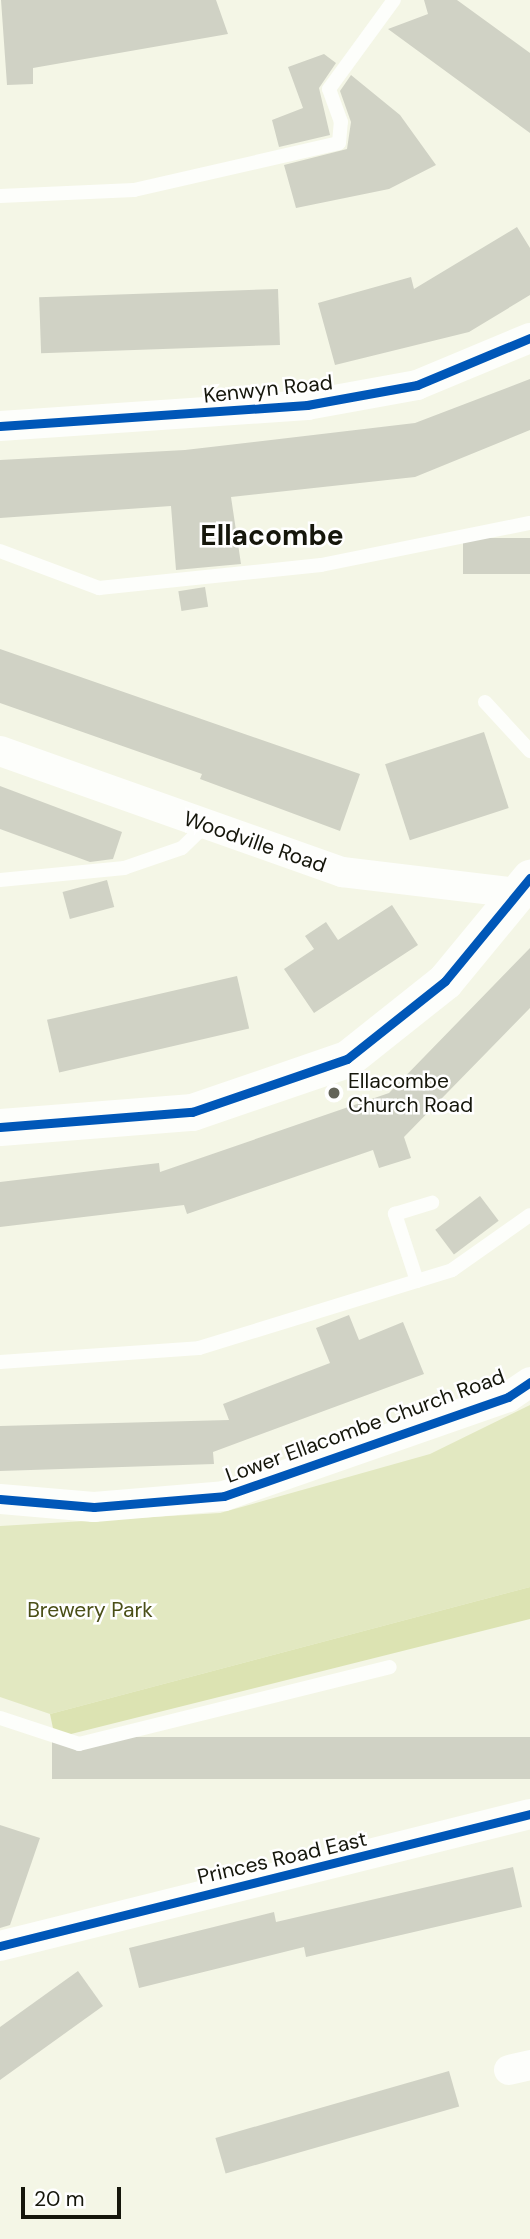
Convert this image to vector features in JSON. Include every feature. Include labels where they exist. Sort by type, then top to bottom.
[{"type":"street","name":"Kenwyn Road","points":[[0,426],[307,405],[417,386],[530,338]]},
{"type":"street","name":"Woodville Road","points":[[0,751],[342,872],[524,886]]},
{"type":"street","points":[[0,1127],[192,1112],[347,1059],[444,981],[524,886]]},
{"type":"street","name":"Lower Ellacombe Church Road","points":[[0,1499],[94,1507],[224,1496],[508,1397],[530,1382]]},
{"type":"street","name":"Princes Road East","points":[[0,1946],[530,1814]]},
{"type":"lane","points":[[0,196],[134,190],[339,143],[341,122],[329,89],[394,0]]},
{"type":"lane","points":[[0,551],[99,588],[321,565],[530,523]]},
{"type":"lane","points":[[485,702],[530,751]]},
{"type":"lane","points":[[0,880],[124,868],[182,848],[206,825]]},
{"type":"lane","points":[[417,1280],[395,1214],[432,1203]]},
{"type":"lane","points":[[0,1362],[199,1348],[452,1270],[530,1214]]},
{"type":"lane","points":[[0,1718],[79,1744],[390,1667]]},
{"type":"green space","name":"Brewery Park","points":[[530,1405],[530,1587],[50,1714],[0,1697],[0,1526],[220,1513],[430,1454]]},
{"type":"green space","points":[[530,1587],[530,1619],[55,1738],[50,1714]]},
{"type":"building","points":[[1,0],[216,0],[228,34],[33,68],[33,84],[7,85]]},
{"type":"building","points":[[424,0],[457,0],[530,53],[530,133],[388,29],[428,14]]},
{"type":"building","points":[[324,54],[336,63],[319,88],[330,135],[279,147],[272,120],[303,108],[288,67]]},
{"type":"building","points":[[351,75],[400,115],[436,165],[389,189],[296,208],[284,165],[347,149],[351,122],[340,91]]},
{"type":"building","points":[[517,227],[530,248],[530,295],[469,332],[335,365],[318,303],[411,277],[414,289]]},
{"type":"building","points":[[278,289],[280,345],[41,353],[39,297]]},
{"type":"building","points":[[530,379],[530,430],[415,477],[231,497],[241,564],[176,570],[171,506],[0,518],[0,460],[185,450],[415,423]]},
{"type":"building","points":[[463,538],[530,538],[530,574],[463,574]]},
{"type":"building","points":[[205,587],[208,607],[181,611],[178,591]]},
{"type":"building","points":[[0,649],[360,774],[340,831],[200,779],[202,774],[0,703]]},
{"type":"building","points":[[484,732],[509,808],[410,840],[385,764]]},
{"type":"building","points":[[0,786],[122,832],[113,859],[90,862],[0,829]]},
{"type":"building","points":[[107,880],[114,907],[70,919],[63,892]]},
{"type":"building","points":[[392,905],[418,945],[314,1013],[284,969],[314,949],[305,936],[326,922],[338,940]]},
{"type":"building","points":[[530,948],[530,1008],[404,1137],[411,1158],[379,1168],[373,1150],[187,1214],[184,1205],[0,1227],[0,1182],[159,1163],[160,1172],[389,1093]]},
{"type":"building","points":[[237,976],[249,1029],[59,1072],[47,1020]]},
{"type":"building","points":[[480,1196],[499,1221],[454,1254],[435,1230]]},
{"type":"building","points":[[349,1315],[359,1340],[403,1322],[424,1374],[213,1452],[214,1464],[0,1471],[0,1426],[229,1420],[223,1404],[330,1363],[316,1328]]},
{"type":"building","points":[[52,1737],[530,1737],[530,1779],[52,1779]]},
{"type":"building","points":[[0,1825],[40,1838],[10,1925],[0,1928]]},
{"type":"building","points":[[513,1867],[522,1907],[306,1957],[304,1947],[139,1988],[129,1948],[274,1912],[276,1922]]},
{"type":"building","points":[[78,1971],[103,2006],[0,2080],[0,2027]]},
{"type":"building","points":[[449,2071],[459,2107],[226,2174],[215,2138]]},
{"type":"cycle path","points":[[0,426],[307,405],[417,385],[530,338]]},
{"type":"cycle path","points":[[0,1127],[192,1112],[347,1059],[445,981],[530,878]]},
{"type":"cycle path","points":[[0,1499],[94,1507],[224,1496],[508,1397],[530,1382]]},
{"type":"cycle path","points":[[0,1946],[530,1814]]},
{"type":"place","name":"Ellacombe Church Road","points":[[334,1093]]},
{"type":"district","name":"Ellacombe","points":[[272,536]]}]
